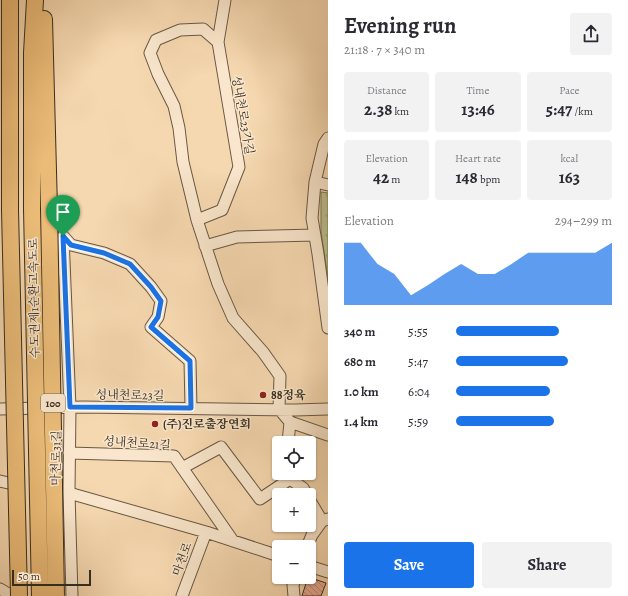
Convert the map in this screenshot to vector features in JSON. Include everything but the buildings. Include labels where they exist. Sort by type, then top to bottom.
[{"type":"highway","name":"수도권제1순환고속도로","points":[[10,0],[10,210],[19,596]]},
{"type":"highway","name":"수도권제1순환고속도로","points":[[35,0],[32,53],[32,209],[40,596]]},
{"type":"highway","name":"수도권제1순환고속도로","points":[[43,0],[49,209],[56,596]]},
{"type":"street","name":"성내천로23가길","points":[[197,220],[222,210],[239,166],[218,42],[225,0]]},
{"type":"street","points":[[218,42],[203,29],[180,30],[156,40],[150,53],[158,74],[174,106],[179,128],[183,162],[197,220],[218,284],[233,318],[263,352],[280,376],[279,409],[290,422],[328,435]]},
{"type":"street","points":[[328,138],[324,144],[315,182],[312,218],[328,328]]},
{"type":"street","points":[[315,182],[328,185]]},
{"type":"street","points":[[205,246],[237,238],[315,235]]},
{"type":"street","name":"마천로31길","points":[[72,596],[69,493],[70,407],[63,236],[71,245],[104,253],[130,264],[151,287],[161,301],[158,317],[151,327],[190,361],[191,408]]},
{"type":"street","name":"성내천로23길","points":[[0,409],[70,407],[328,409]]},
{"type":"street","points":[[289,436],[290,422]]},
{"type":"street","points":[[182,468],[221,448],[260,499],[285,480]]},
{"type":"street","name":"성내천로21길","points":[[69,453],[174,456],[233,541]]},
{"type":"street","points":[[294,480],[303,488]]},
{"type":"street","points":[[0,481],[13,484]]},
{"type":"street","points":[[69,493],[206,532],[272,554]]},
{"type":"street","points":[[310,540],[312,535],[325,520],[316,508]]},
{"type":"street","name":"마천로","points":[[182,596],[206,532]]},
{"type":"street","points":[[316,568],[328,572]]},
{"type":"street","points":[[293,584],[294,596]]},
{"type":"street","points":[[0,589],[12,596]]},
{"type":"green space","points":[[321,192],[328,193],[328,278],[321,232]]},
{"type":"place","name":"88정육","points":[[263,395]]},
{"type":"place","name":"(주)진로출장연회","points":[[155,424]]},
{"type":"route","points":[[63,236],[71,245],[104,253],[130,264],[151,287],[161,301],[158,317],[151,327],[190,361],[191,408],[70,407],[63,236]]}]
